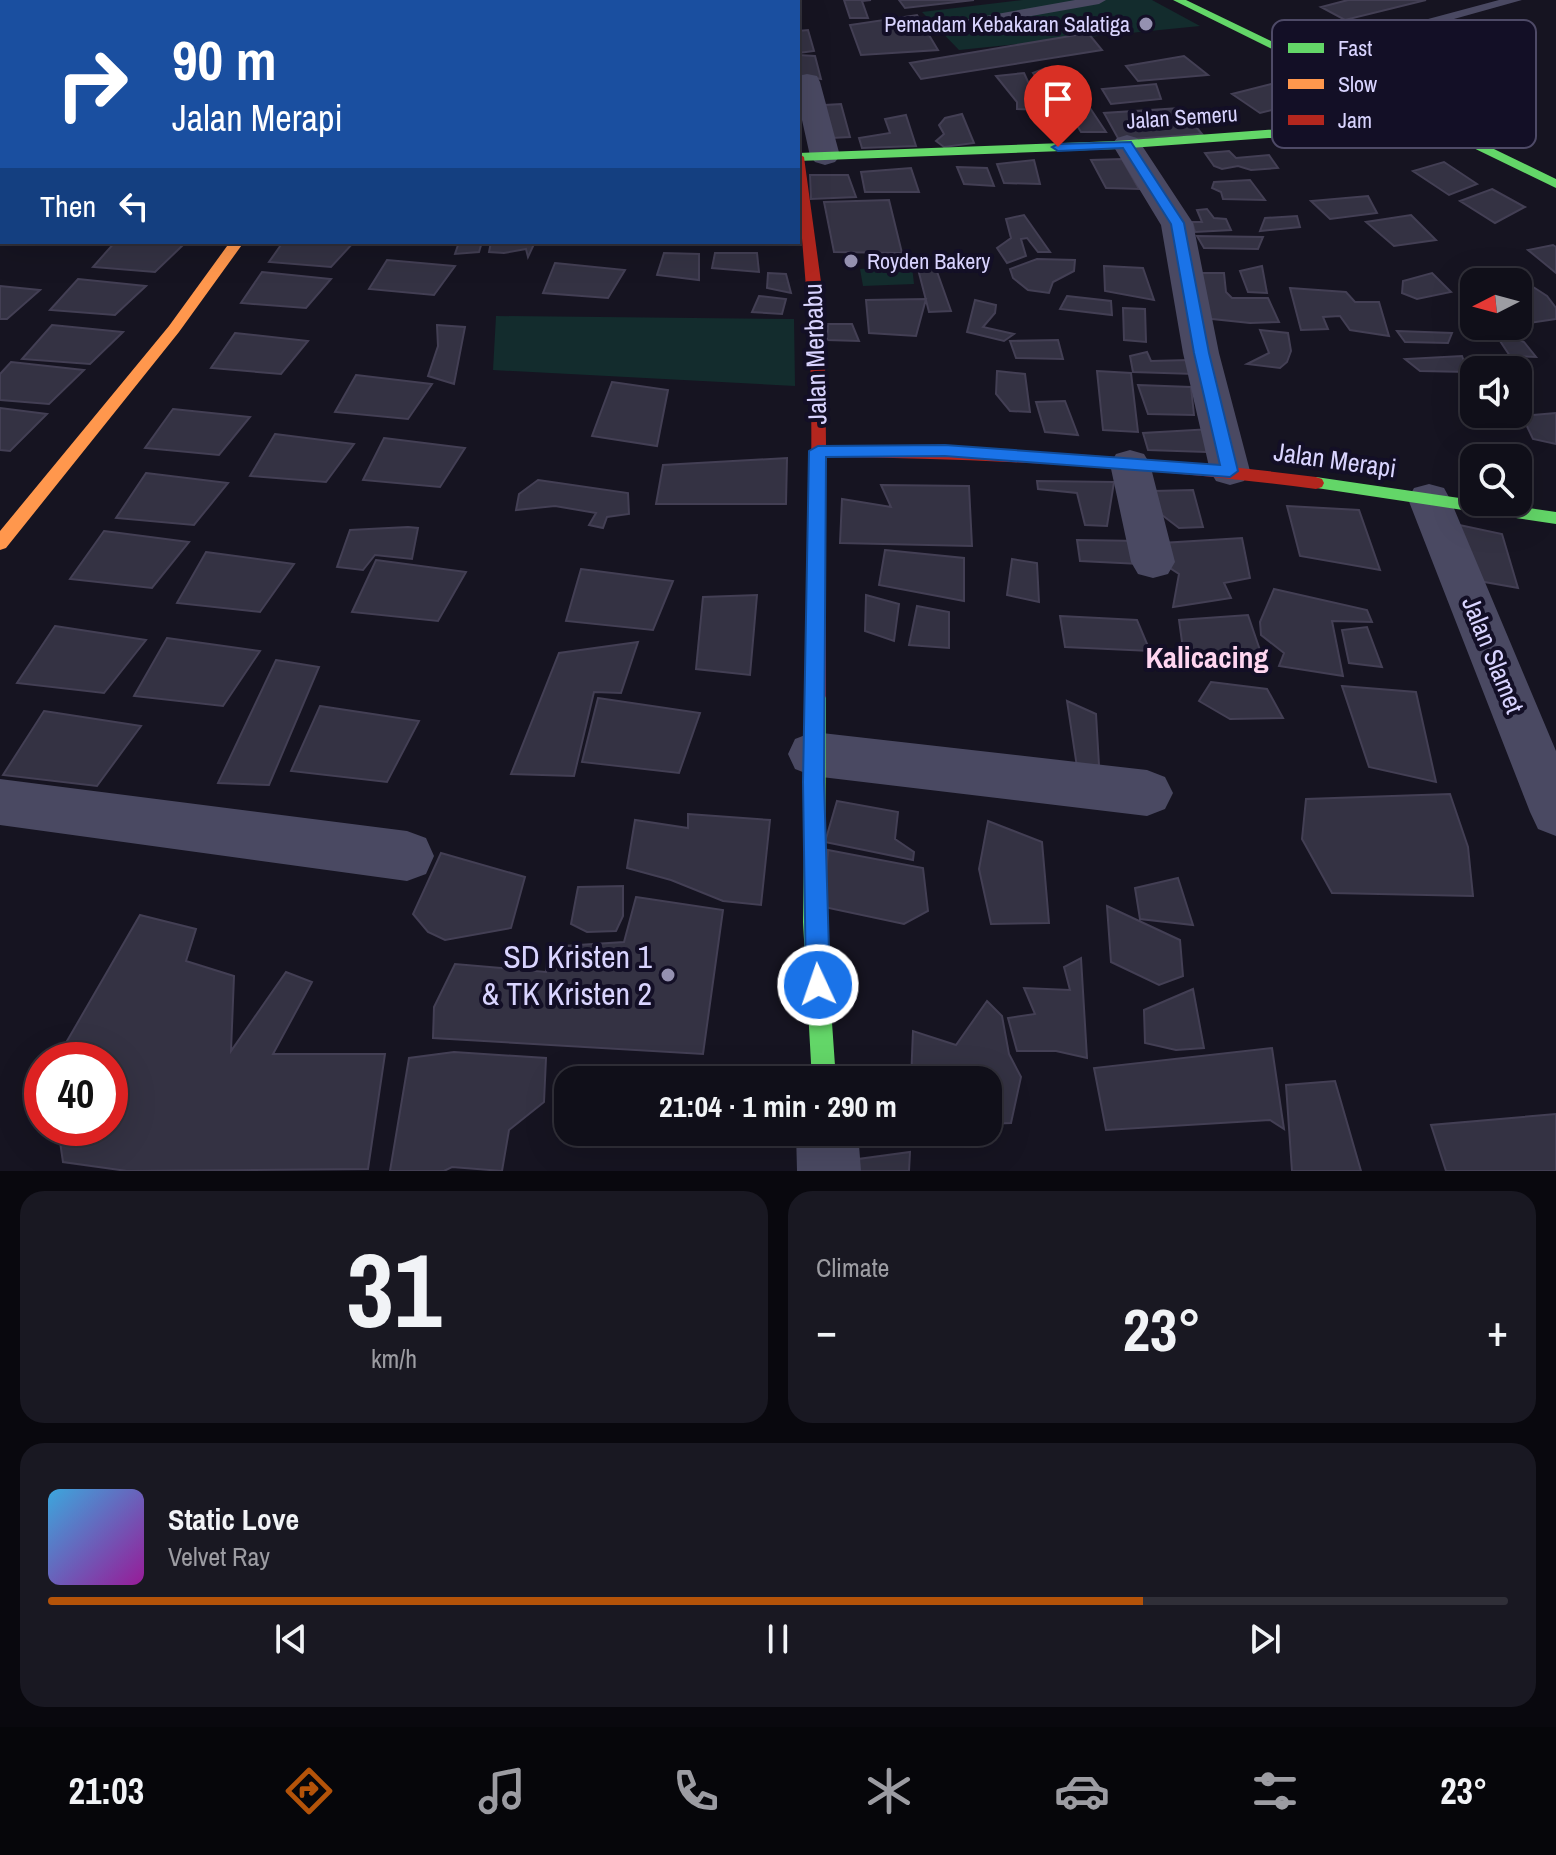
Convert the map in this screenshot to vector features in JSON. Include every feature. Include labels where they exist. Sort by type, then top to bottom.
[{"type":"street","points":[[1178,0],[1272,47]]},
{"type":"street","points":[[807,82],[807,157]]},
{"type":"street","name":"Jalan Semeru","points":[[807,157],[1127,144],[1272,134]]},
{"type":"street","points":[[1127,144],[1177,223],[1201,353],[1230,471]]},
{"type":"street","points":[[1481,148],[1556,184]]},
{"type":"street","name":"Jalan Merbabu","points":[[807,157],[818,358],[814,922],[823,1066]]},
{"type":"street","points":[[0,543],[174,329],[236,244]]},
{"type":"street","name":"Jalan Merapi","points":[[818,451],[945,451],[1230,471],[1556,518]]},
{"type":"street","points":[[1130,464],[1153,562]]},
{"type":"street","name":"Jalan Slamet","points":[[1429,499],[1556,812]]},
{"type":"street","points":[[813,754],[1147,793]]},
{"type":"street","points":[[0,802],[407,856]]},
{"type":"street","points":[[828,1146],[829,1171]]},
{"type":"lane","points":[[952,26],[1099,0]]},
{"type":"lane","points":[[1440,20],[1515,0]]},
{"type":"green space","points":[[1023,0],[1152,0],[1200,26],[959,50],[922,12]]},
{"type":"green space","points":[[912,266],[914,284],[863,286],[860,269]]},
{"type":"green space","points":[[496,316],[794,319],[795,386],[493,370]]},
{"type":"building","points":[[844,0],[871,0],[862,1],[868,18],[850,18]]},
{"type":"building","points":[[899,0],[974,0],[905,8]]},
{"type":"building","points":[[1348,0],[1426,0],[1345,20],[1321,7]]},
{"type":"building","points":[[917,15],[938,50],[861,55],[850,25]]},
{"type":"building","points":[[808,30],[814,51],[800,53],[800,31]]},
{"type":"building","points":[[1088,33],[1102,50],[921,79],[910,63]]},
{"type":"building","points":[[800,55],[815,56],[821,79],[800,75]]},
{"type":"building","points":[[1184,56],[1208,75],[1138,81],[1126,66]]},
{"type":"building","points":[[1046,68],[1073,99],[1054,102],[1033,73]]},
{"type":"building","points":[[1024,73],[1041,110],[1017,109],[1017,102],[996,76]]},
{"type":"building","points":[[1156,84],[1161,99],[1111,104],[1102,89]]},
{"type":"building","points":[[1271,84],[1272,110],[1260,113],[1232,94]]},
{"type":"building","points":[[841,104],[850,137],[831,138],[825,105]]},
{"type":"building","points":[[1088,105],[1106,132],[1081,132],[1069,112]]},
{"type":"building","points":[[1180,108],[1202,134],[1119,140],[1104,113]]},
{"type":"building","points":[[962,114],[974,143],[944,147],[936,141],[944,134],[939,125],[945,118]]},
{"type":"building","points":[[906,115],[916,146],[862,148],[859,138],[890,133],[885,119]]},
{"type":"building","points":[[1229,151],[1236,158],[1269,155],[1278,168],[1251,170],[1238,166],[1222,169],[1214,166],[1205,153]]},
{"type":"building","points":[[1122,159],[1139,189],[1106,188],[1091,160]]},
{"type":"building","points":[[1034,160],[1040,184],[1004,183],[997,164]]},
{"type":"building","points":[[1444,162],[1477,184],[1449,195],[1413,171]]},
{"type":"building","points":[[957,167],[987,168],[994,186],[964,184]]},
{"type":"building","points":[[911,168],[919,192],[865,192],[861,172]]},
{"type":"building","points":[[810,175],[848,175],[856,197],[811,199]]},
{"type":"building","points":[[1250,180],[1265,200],[1223,199],[1221,192],[1212,188],[1214,182]]},
{"type":"building","points":[[1492,189],[1525,207],[1495,223],[1460,201]]},
{"type":"building","points":[[1368,196],[1377,213],[1330,219],[1311,201]]},
{"type":"building","points":[[889,200],[902,253],[834,252],[824,202]]},
{"type":"building","points":[[1207,209],[1214,218],[1226,219],[1231,230],[1195,232],[1192,222],[1202,222],[1197,210]]},
{"type":"building","points":[[1024,215],[1050,252],[1038,252],[1027,238],[1021,239],[1026,256],[1007,263],[997,248],[1011,238],[1006,219]]},
{"type":"building","points":[[1411,215],[1436,240],[1394,246],[1366,222]]},
{"type":"building","points":[[1297,216],[1300,227],[1260,231],[1265,218]]},
{"type":"building","points":[[1197,236],[1263,237],[1258,249],[1204,248]]},
{"type":"building","points":[[113,244],[183,245],[155,272],[93,267]]},
{"type":"building","points":[[282,244],[352,244],[331,267],[269,262]]},
{"type":"building","points":[[481,244],[479,252],[455,254],[458,245]]},
{"type":"building","points":[[491,244],[534,244],[528,257],[526,249],[489,252]]},
{"type":"building","points":[[1556,247],[1556,273],[1528,250]]},
{"type":"building","points":[[664,253],[699,254],[699,280],[657,275]]},
{"type":"building","points":[[715,253],[757,253],[759,272],[712,268]]},
{"type":"building","points":[[1037,259],[1075,260],[1074,271],[1053,282],[1049,293],[1028,290],[1013,278],[1010,269]]},
{"type":"building","points":[[387,260],[455,266],[434,295],[369,289]]},
{"type":"building","points":[[555,263],[625,270],[608,298],[543,293]]},
{"type":"building","points":[[935,266],[951,311],[929,312],[918,269]]},
{"type":"building","points":[[1104,266],[1143,268],[1154,300],[1105,291]]},
{"type":"building","points":[[1262,266],[1267,293],[1248,292],[1240,271]]},
{"type":"building","points":[[262,272],[331,279],[306,308],[241,303]]},
{"type":"building","points":[[768,273],[786,274],[791,293],[767,288]]},
{"type":"building","points":[[1190,273],[1224,273],[1226,292],[1232,298],[1268,298],[1279,322],[1250,323],[1203,318]]},
{"type":"building","points":[[1432,273],[1451,292],[1417,299],[1402,293],[1403,281]]},
{"type":"building","points":[[78,279],[146,286],[115,315],[50,310]]},
{"type":"building","points":[[0,286],[40,290],[7,319],[0,319]]},
{"type":"building","points":[[1532,286],[1547,296],[1556,308],[1556,319],[1532,323]]},
{"type":"building","points":[[1290,288],[1346,292],[1355,302],[1379,302],[1389,336],[1350,330],[1340,316],[1323,317],[1328,329],[1301,330]]},
{"type":"building","points":[[759,296],[786,299],[782,314],[752,312]]},
{"type":"building","points":[[1067,296],[1111,301],[1112,315],[1060,309]]},
{"type":"building","points":[[926,299],[916,336],[869,333],[866,300]]},
{"type":"building","points":[[975,300],[996,305],[995,313],[983,327],[1014,334],[1004,341],[967,332]]},
{"type":"building","points":[[1123,308],[1145,309],[1146,342],[1124,340]]},
{"type":"building","points":[[828,324],[852,324],[859,341],[827,340]]},
{"type":"building","points":[[52,325],[123,332],[90,364],[22,359]]},
{"type":"building","points":[[437,325],[465,327],[454,384],[428,376],[438,346]]},
{"type":"building","points":[[1260,330],[1288,333],[1291,351],[1287,362],[1280,368],[1247,364],[1269,353]]},
{"type":"building","points":[[1397,331],[1452,333],[1448,343],[1405,342]]},
{"type":"building","points":[[235,333],[308,341],[281,374],[211,368]]},
{"type":"building","points":[[1058,340],[1063,359],[1016,358],[1010,341]]},
{"type":"building","points":[[1499,340],[1524,342],[1536,357],[1532,356],[1510,356]]},
{"type":"building","points":[[1147,352],[1151,361],[1189,360],[1194,374],[1133,372],[1130,356]]},
{"type":"building","points":[[1460,356],[1460,372],[1420,371],[1405,359]]},
{"type":"building","points":[[11,362],[84,370],[49,404],[0,400],[0,374]]},
{"type":"building","points":[[997,371],[1025,374],[1030,412],[1010,411],[996,394]]},
{"type":"building","points":[[1097,371],[1131,373],[1138,432],[1103,430]]},
{"type":"building","points":[[356,375],[432,384],[408,419],[335,412]]},
{"type":"building","points":[[612,382],[668,390],[657,446],[592,436]]},
{"type":"building","points":[[1138,385],[1191,387],[1194,415],[1148,414]]},
{"type":"building","points":[[1065,401],[1078,435],[1045,432],[1036,402]]},
{"type":"building","points":[[0,408],[47,414],[10,451],[0,450]]},
{"type":"building","points":[[173,409],[250,417],[219,455],[145,448]]},
{"type":"building","points":[[1556,413],[1556,444],[1533,439],[1528,428],[1532,428],[1532,415]]},
{"type":"building","points":[[1211,429],[1206,452],[1148,450],[1143,433]]},
{"type":"building","points":[[275,434],[354,444],[326,482],[250,476]]},
{"type":"building","points":[[384,438],[465,448],[440,487],[363,480]]},
{"type":"building","points":[[787,458],[786,504],[656,504],[663,465]]},
{"type":"building","points":[[146,473],[228,483],[194,525],[116,518]]},
{"type":"building","points":[[538,480],[628,493],[629,514],[607,517],[603,528],[589,525],[596,513],[555,506],[516,510],[519,494]]},
{"type":"building","points":[[1037,481],[1114,482],[1107,526],[1085,525],[1077,493],[1038,489]]},
{"type":"building","points":[[881,485],[969,486],[972,546],[840,543],[842,499],[891,507]]},
{"type":"building","points":[[1193,490],[1203,527],[1179,528],[1162,515],[1154,491]]},
{"type":"building","points":[[1287,506],[1359,510],[1380,570],[1300,556]]},
{"type":"building","points":[[1450,523],[1502,534],[1518,588],[1468,579]]},
{"type":"building","points":[[418,528],[412,559],[375,555],[363,570],[337,567],[350,530]]},
{"type":"building","points":[[104,531],[189,542],[152,588],[70,579]]},
{"type":"building","points":[[1242,538],[1250,578],[1224,583],[1231,598],[1173,607],[1179,574],[1170,568],[1162,543]]},
{"type":"building","points":[[1077,540],[1140,541],[1140,564],[1080,561]]},
{"type":"building","points":[[885,550],[964,558],[964,601],[879,585]]},
{"type":"building","points":[[206,552],[294,564],[260,612],[177,603]]},
{"type":"building","points":[[1012,559],[1037,563],[1039,602],[1007,595]]},
{"type":"building","points":[[376,560],[466,572],[438,621],[352,612]]},
{"type":"building","points":[[581,569],[673,581],[653,630],[566,621]]},
{"type":"building","points":[[1274,589],[1367,610],[1372,622],[1332,621],[1343,676],[1279,666],[1284,653],[1261,635],[1260,622]]},
{"type":"building","points":[[757,595],[750,675],[696,669],[703,597]]},
{"type":"building","points":[[866,595],[899,604],[894,641],[865,631]]},
{"type":"building","points":[[917,606],[949,612],[949,648],[909,645]]},
{"type":"building","points":[[1248,615],[1263,659],[1217,669],[1185,664],[1179,620]]},
{"type":"building","points":[[1060,616],[1137,620],[1150,651],[1065,647]]},
{"type":"building","points":[[55,626],[146,640],[104,693],[17,683]]},
{"type":"building","points":[[1367,627],[1382,667],[1349,663],[1342,630]]},
{"type":"building","points":[[167,638],[260,651],[223,706],[134,696]]},
{"type":"building","points":[[638,642],[621,693],[594,692],[574,776],[511,774],[559,653]]},
{"type":"building","points":[[276,660],[319,667],[269,785],[218,783]]},
{"type":"building","points":[[1211,682],[1267,689],[1283,718],[1230,719],[1199,701]]},
{"type":"building","points":[[1342,686],[1416,692],[1436,782],[1369,767]]},
{"type":"building","points":[[598,698],[700,713],[679,773],[582,762]]},
{"type":"building","points":[[1067,701],[1096,714],[1099,765],[1077,767]]},
{"type":"building","points":[[320,706],[419,721],[387,782],[291,771]]},
{"type":"building","points":[[44,711],[141,726],[97,786],[3,775]]},
{"type":"building","points":[[1450,794],[1468,847],[1473,896],[1332,893],[1302,839],[1306,799]]},
{"type":"building","points":[[837,801],[898,812],[895,839],[914,852],[913,860],[825,842]]},
{"type":"building","points":[[688,814],[770,820],[761,905],[723,901],[671,880],[627,868],[635,820],[688,828]]},
{"type":"building","points":[[988,821],[1042,842],[1049,923],[991,924],[979,869]]},
{"type":"building","points":[[828,850],[923,868],[928,911],[904,924],[824,907]]},
{"type":"building","points":[[441,853],[525,877],[511,928],[445,940],[428,932],[413,914]]},
{"type":"building","points":[[1178,878],[1193,925],[1140,919],[1135,888]]},
{"type":"building","points":[[623,886],[623,916],[616,931],[587,932],[571,924],[578,887]]},
{"type":"building","points":[[636,897],[723,910],[703,1054],[433,1038],[434,1007],[455,964],[546,972],[548,947],[624,942]]},
{"type":"building","points":[[1107,906],[1180,940],[1183,976],[1159,985],[1111,962]]},
{"type":"building","points":[[140,915],[196,929],[186,961],[234,976],[231,1051],[286,972],[312,982],[273,1054],[385,1054],[368,1169],[127,1171],[63,1162],[61,1146],[128,1146],[128,1042],[66,1042]]},
{"type":"building","points":[[1081,958],[1087,1058],[1056,1051],[1017,1051],[1008,1018],[1035,1014],[1024,988],[1070,990],[1064,967]]},
{"type":"building","points":[[1193,989],[1204,1048],[1176,1050],[1145,1043],[1144,1010]]},
{"type":"building","points":[[987,1001],[1002,1016],[1009,1054],[1021,1077],[1011,1123],[1002,1123],[1002,1066],[912,1066],[913,1031],[956,1045]]},
{"type":"building","points":[[1272,1048],[1284,1129],[1270,1120],[1106,1130],[1094,1068]]},
{"type":"building","points":[[454,1052],[546,1058],[544,1102],[509,1130],[502,1171],[452,1167],[444,1171],[390,1171],[409,1058]]},
{"type":"building","points":[[1335,1081],[1361,1171],[1292,1171],[1286,1085]]},
{"type":"building","points":[[1556,1114],[1556,1171],[1446,1171],[1431,1125]]},
{"type":"building","points":[[910,1152],[909,1171],[847,1171],[851,1160]]},
{"type":"traffic: fast","points":[[1178,0],[1272,46]]},
{"type":"traffic: fast","points":[[800,157],[1116,145],[1272,134]]},
{"type":"traffic: fast","points":[[1482,148],[1556,184]]},
{"type":"traffic: fast","points":[[1316,483],[1556,518]]},
{"type":"traffic: fast","points":[[816,696],[814,922],[823,1066]]},
{"type":"traffic: slow","points":[[0,543],[174,329],[236,244]]},
{"type":"traffic: jam","points":[[800,173],[814,282],[818,358],[816,696]]},
{"type":"traffic: jam","points":[[818,451],[1068,458],[1192,468],[1316,483]]},
{"type":"place","name":"Pemadam Kebakaran Salatiga","points":[[1146,24]]},
{"type":"place","name":"Royden Bakery","points":[[851,261]]},
{"type":"place","name":"SD Kristen 1 & TK Kristen 2","points":[[668,975]]},
{"type":"district","name":"Kalicacing","points":[[1207,658]]},
{"type":"route","points":[[818,985],[814,922],[813,782],[818,451],[945,451],[1065,457],[1230,471],[1201,353],[1177,223],[1127,144],[1058,147]]}]
